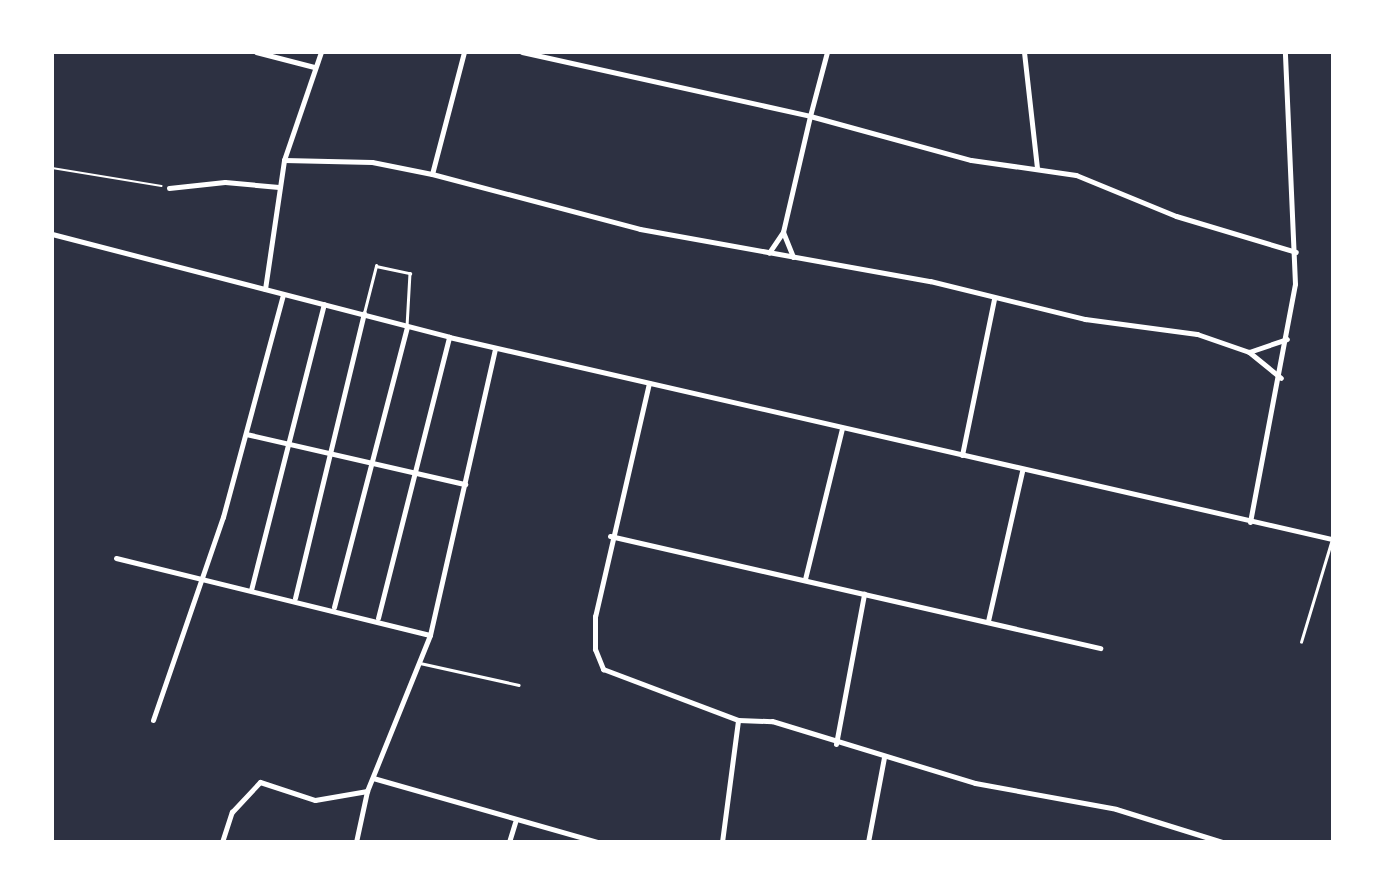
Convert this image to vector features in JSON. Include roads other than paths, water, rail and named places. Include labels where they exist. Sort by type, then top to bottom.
[{"type":"street","points":[[256,52],[314,67]]},
{"type":"street","points":[[265,289],[284,160],[321,52]]},
{"type":"street","points":[[432,174],[464,52]]},
{"type":"street","points":[[522,52],[810,116],[971,160],[1037,167],[1296,252]]},
{"type":"street","points":[[769,253],[783,232],[827,52]]},
{"type":"street","points":[[1024,52],[1037,167]]},
{"type":"street","points":[[1250,522],[1281,378],[1296,252],[1285,52]]},
{"type":"street","points":[[284,160],[372,162],[432,174],[557,210],[994,299],[1197,334],[1249,352],[1281,378]]},
{"type":"street","points":[[169,187],[279,187]]},
{"type":"street","points":[[783,232],[793,257]]},
{"type":"street","points":[[52,234],[495,348],[1022,471],[1332,539]]},
{"type":"street","points":[[153,720],[246,434],[284,295]]},
{"type":"street","points":[[962,455],[994,299]]},
{"type":"street","points":[[251,590],[324,304]]},
{"type":"street","points":[[295,598],[363,313]]},
{"type":"street","points":[[334,607],[407,327]]},
{"type":"street","points":[[378,618],[449,337]]},
{"type":"street","points":[[1249,352],[1287,339]]},
{"type":"street","points":[[356,842],[367,791],[430,635],[495,348]]},
{"type":"street","points":[[649,383],[610,537],[595,616],[595,649],[603,669],[738,720],[772,721],[836,744],[884,757],[1048,800],[1116,810],[1222,842]]},
{"type":"street","points":[[805,579],[842,428]]},
{"type":"street","points":[[246,434],[371,466],[465,484]]},
{"type":"street","points":[[988,621],[1022,471]]},
{"type":"street","points":[[610,537],[805,579],[1100,648]]},
{"type":"street","points":[[116,558],[334,607],[430,635]]},
{"type":"street","points":[[836,744],[864,594]]},
{"type":"street","points":[[722,842],[738,720]]},
{"type":"street","points":[[868,842],[884,757]]},
{"type":"street","points":[[373,778],[515,822],[597,842]]},
{"type":"street","points":[[222,842],[232,813],[260,782],[315,800],[367,791]]},
{"type":"street","points":[[509,842],[515,822]]},
{"type":"lane","points":[[363,313],[373,269],[410,273],[407,327]]},
{"type":"lane","points":[[1301,642],[1332,539]]},
{"type":"lane","points":[[420,663],[519,685]]}]
